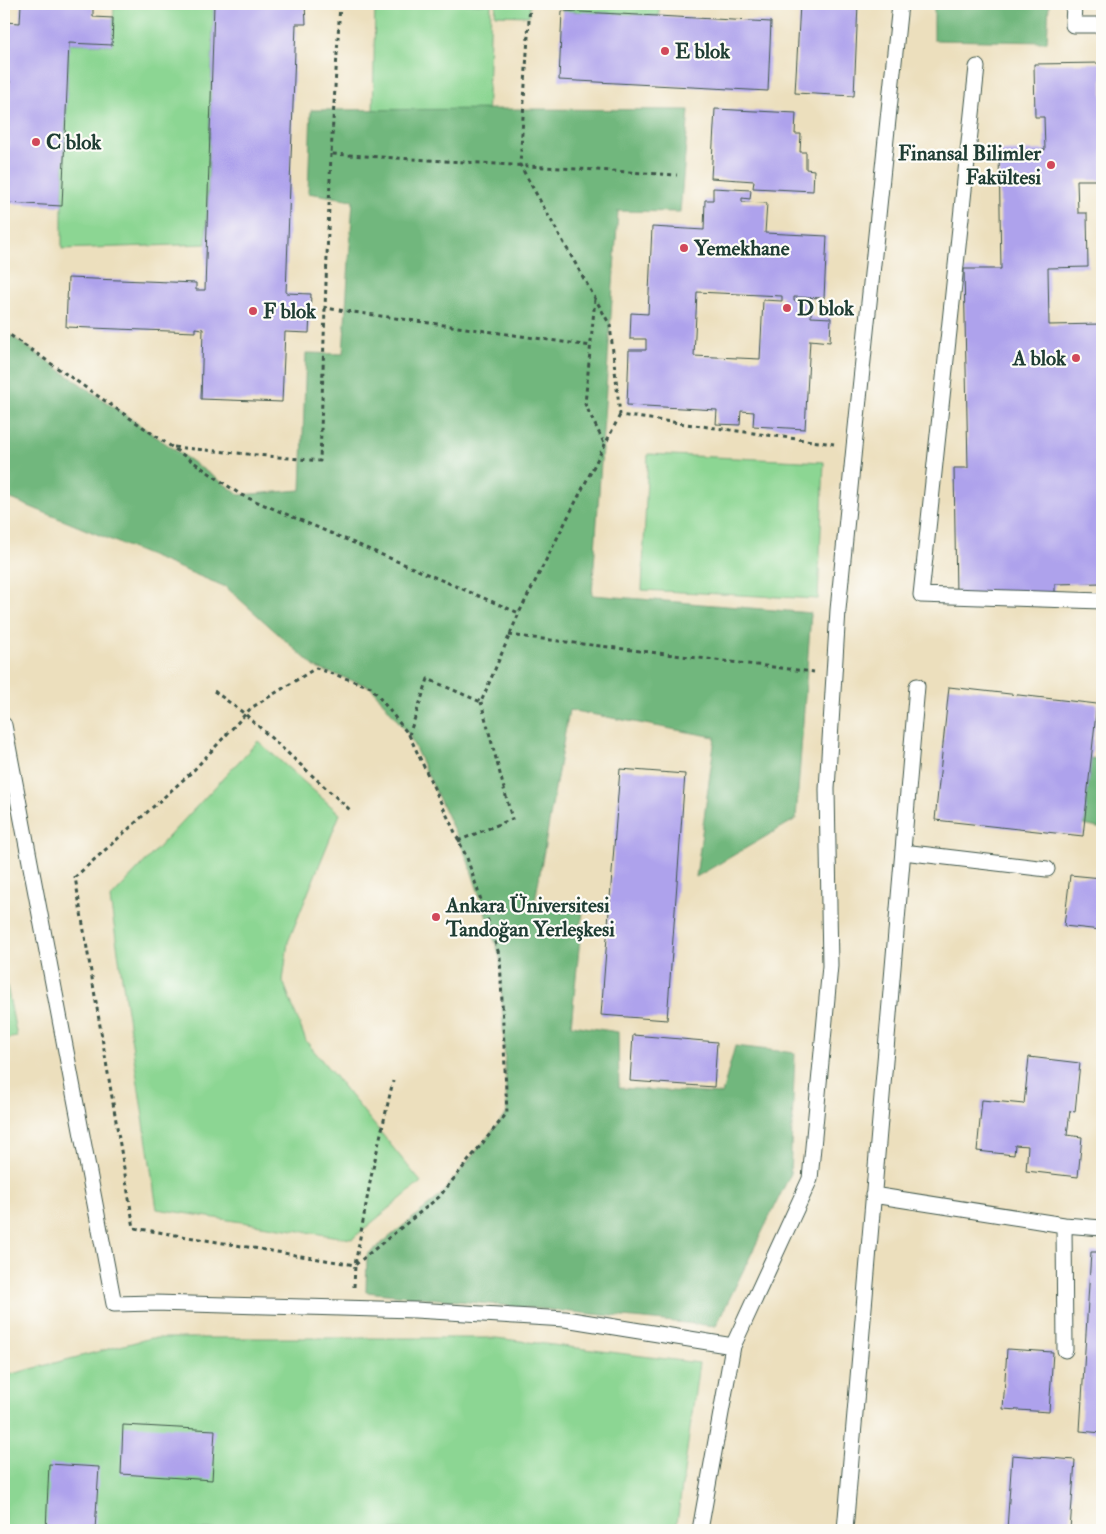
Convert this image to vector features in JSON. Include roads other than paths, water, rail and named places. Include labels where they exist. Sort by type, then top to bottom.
[{"type":"lane","points":[[700,1530],[733,1346],[810,1179],[830,966],[827,789],[838,610],[900,4]]},
{"type":"lane","points":[[1074,4],[1073,25],[1102,25]]},
{"type":"lane","points":[[977,67],[921,595],[1102,601]]},
{"type":"lane","points":[[845,1530],[917,686]]},
{"type":"lane","points":[[4,725],[114,1304],[154,1303],[415,1310],[565,1319],[733,1346]]},
{"type":"lane","points":[[903,852],[1047,869]]},
{"type":"lane","points":[[873,1195],[1064,1225],[1102,1228]]},
{"type":"lane","points":[[1064,1225],[1065,1350]]},
{"type":"place","name":"E blok","points":[[665,51]]},
{"type":"place","name":"C blok","points":[[36,142]]},
{"type":"place","name":"Finansal Bilimler Fakültesi","points":[[1051,165]]},
{"type":"place","name":"Yemekhane","points":[[684,248]]},
{"type":"place","name":"D blok","points":[[787,308]]},
{"type":"place","name":"F blok","points":[[253,311]]},
{"type":"place","name":"A blok","points":[[1076,358]]},
{"type":"place","name":"Ankara Üniversitesi Tandoğan Yerleşkesi","points":[[436,917]]}]
